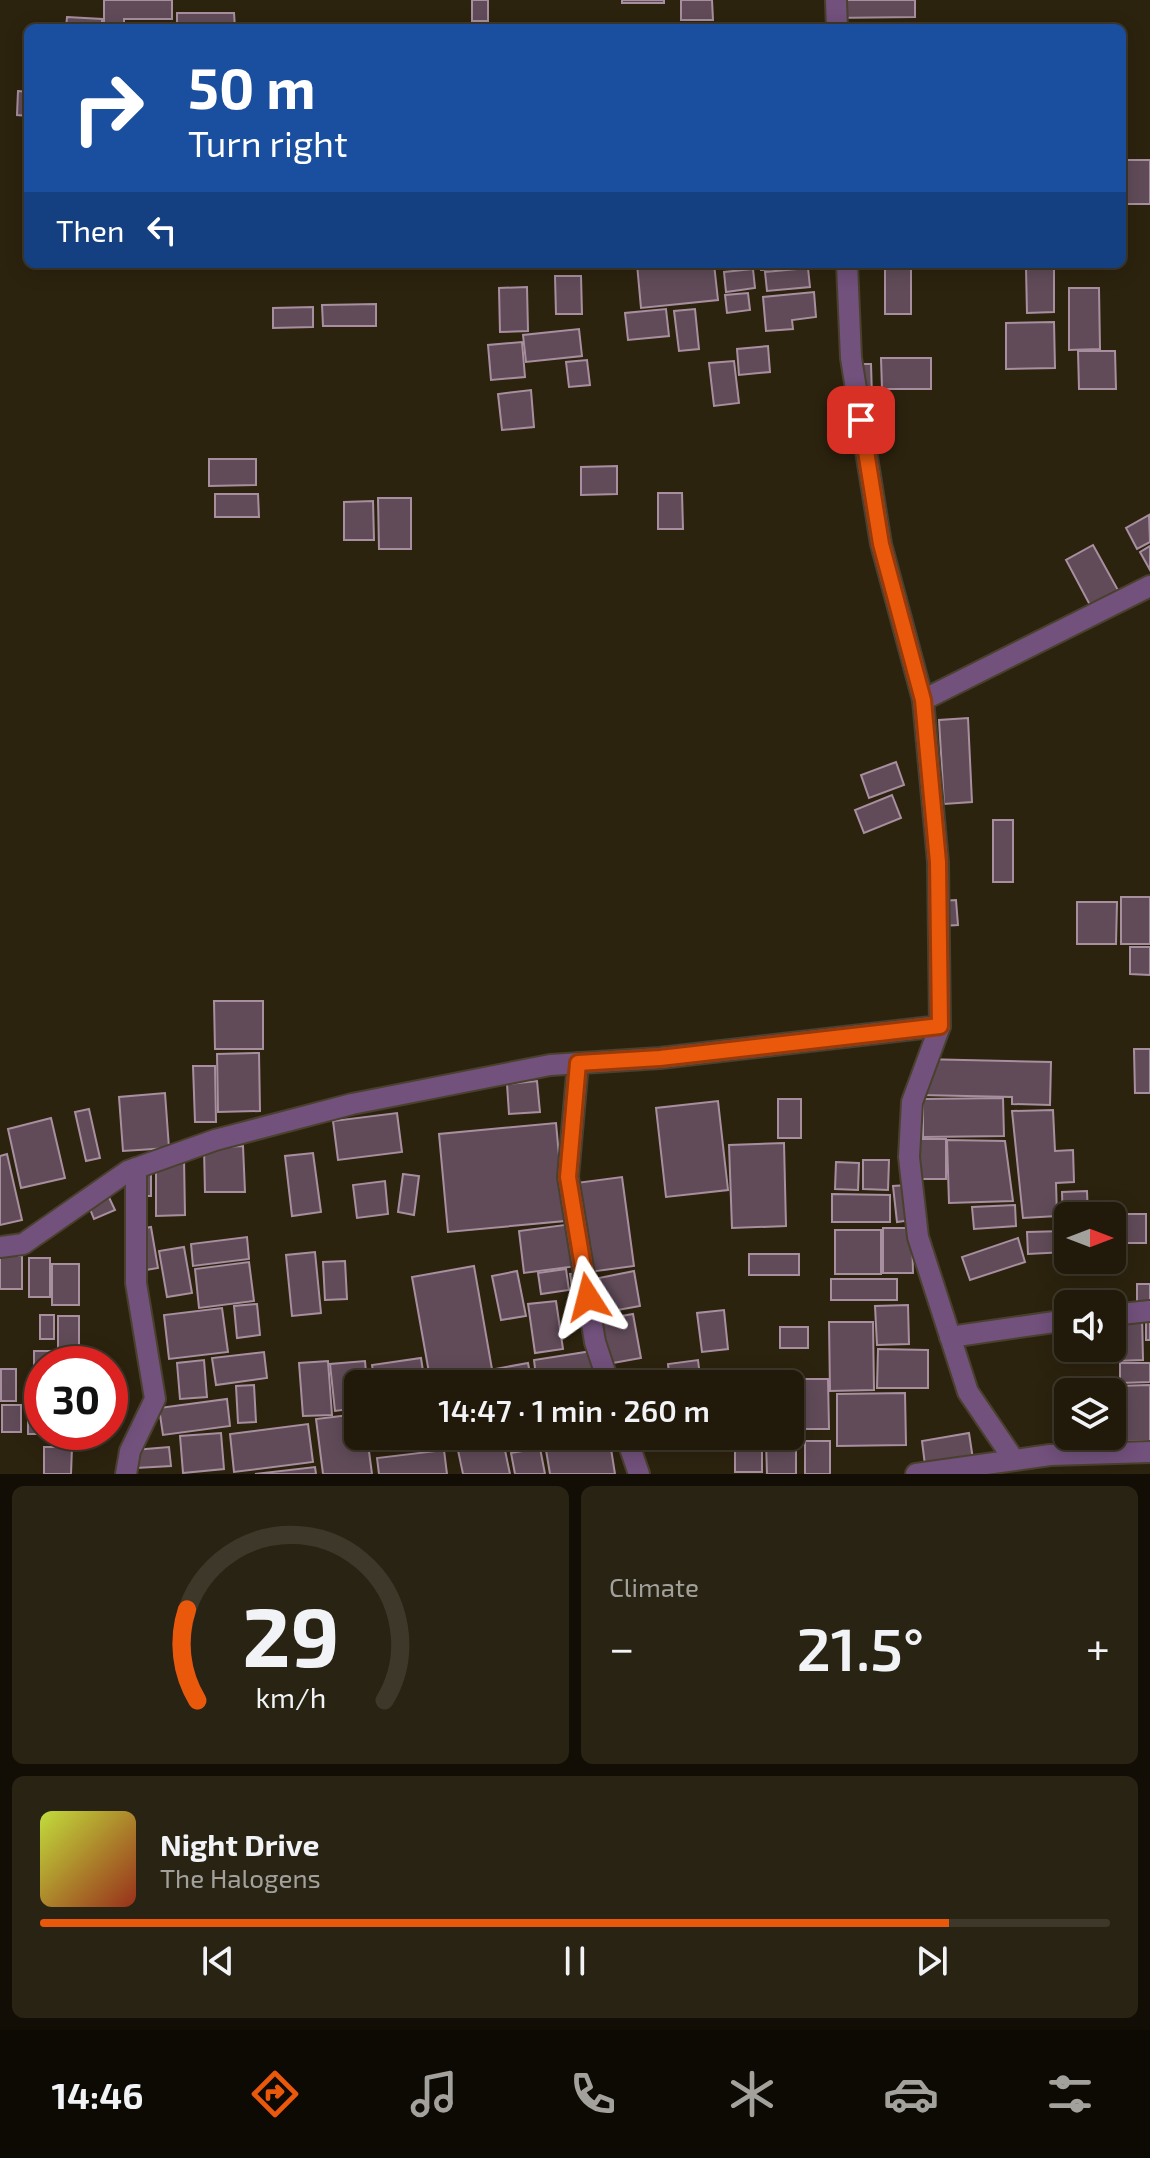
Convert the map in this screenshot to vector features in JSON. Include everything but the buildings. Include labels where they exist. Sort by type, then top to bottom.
[{"type":"street","points":[[836,0],[837,24]]},
{"type":"street","points":[[847,268],[851,358],[881,544],[923,700],[938,862],[940,1026],[912,1102],[909,1157],[918,1237],[968,1392],[1014,1460]]},
{"type":"street","points":[[923,700],[1150,586]]},
{"type":"street","points":[[0,1247],[23,1244],[128,1171],[215,1140],[352,1104],[550,1065],[660,1058],[940,1026]]},
{"type":"street","points":[[578,1063],[568,1177],[595,1342],[604,1370]]},
{"type":"street","points":[[126,1474],[130,1451],[155,1399],[136,1283],[136,1168]]},
{"type":"street","points":[[1126,1314],[1150,1311]]},
{"type":"street","points":[[950,1337],[1054,1322]]},
{"type":"street","points":[[631,1450],[639,1474]]},
{"type":"street","points":[[916,1474],[1050,1455],[1150,1452]]},
{"type":"route","points":[[588,1297],[568,1177],[578,1063],[660,1058],[940,1026],[938,862],[923,700],[881,544],[861,420]]}]
